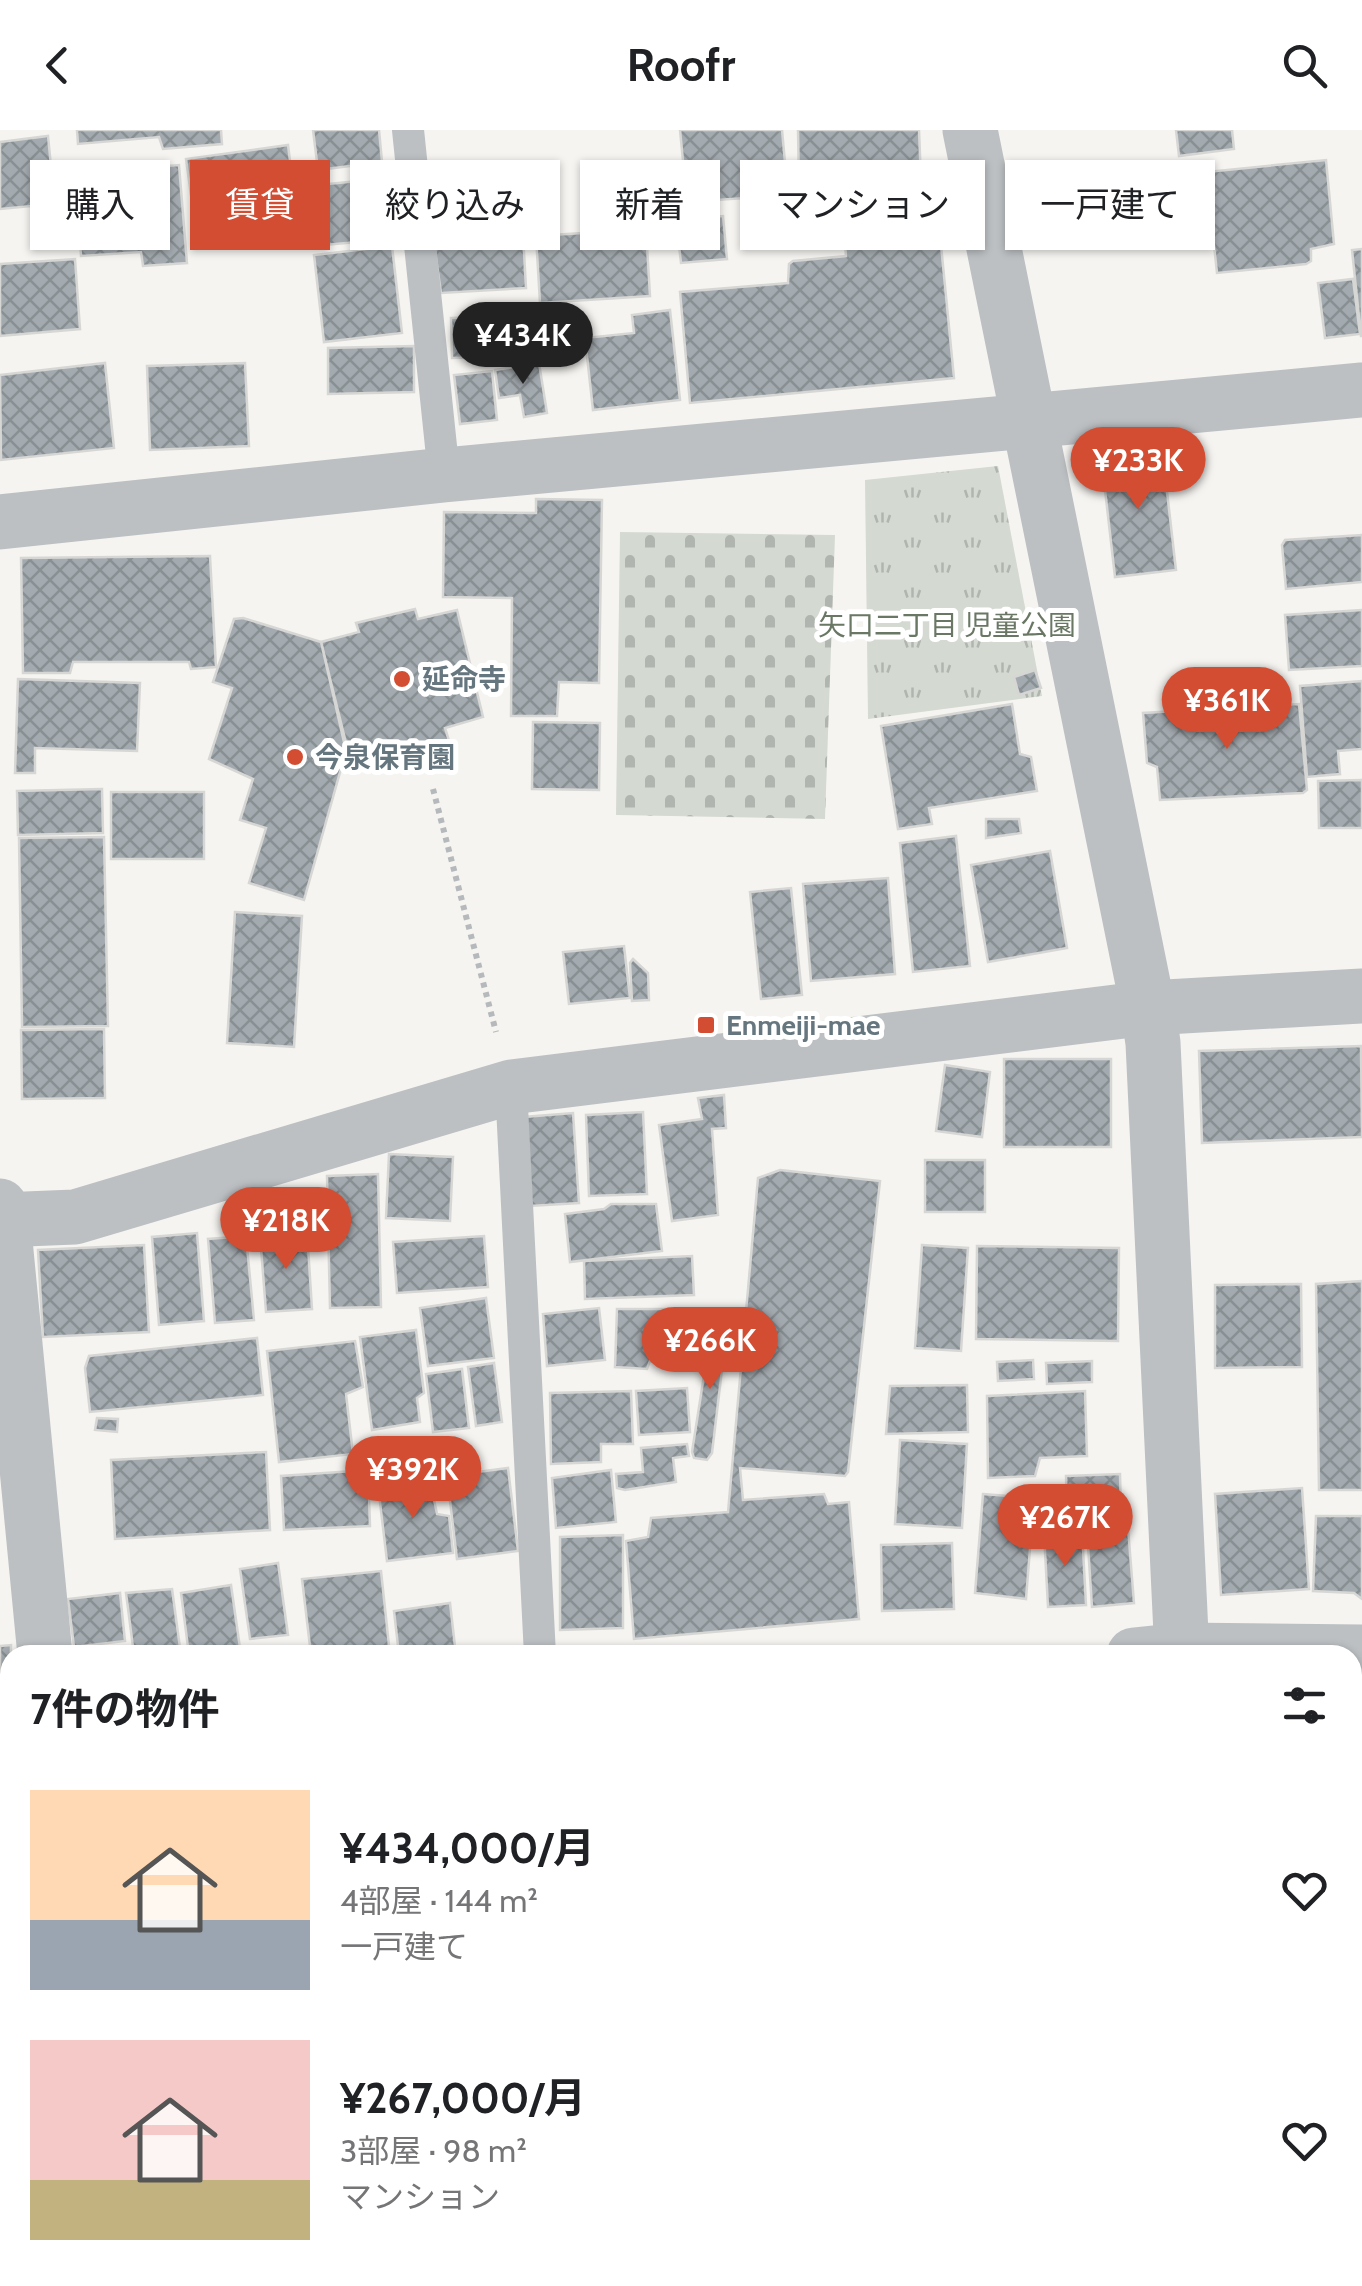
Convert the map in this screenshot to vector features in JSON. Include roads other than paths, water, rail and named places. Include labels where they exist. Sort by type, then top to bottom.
[{"type":"street","points":[[970,130],[1153,1044],[1166,1645]]},
{"type":"street","points":[[0,522],[444,475],[1362,390]]},
{"type":"street","points":[[44,1645],[1,1216],[75,1217],[510,1086],[1148,1008],[1362,996]]},
{"type":"lane","points":[[408,130],[444,475]]},
{"type":"lane","points":[[510,1086],[539,1645]]},
{"type":"place","name":"延命寺","points":[[402,679]]},
{"type":"place","name":"今泉保育園","points":[[295,757]]},
{"type":"place","name":"Enmeiji-mae","points":[[706,1025]]},
{"type":"park label","name":"矢口二丁目 児童公園","points":[[947,625]]}]
